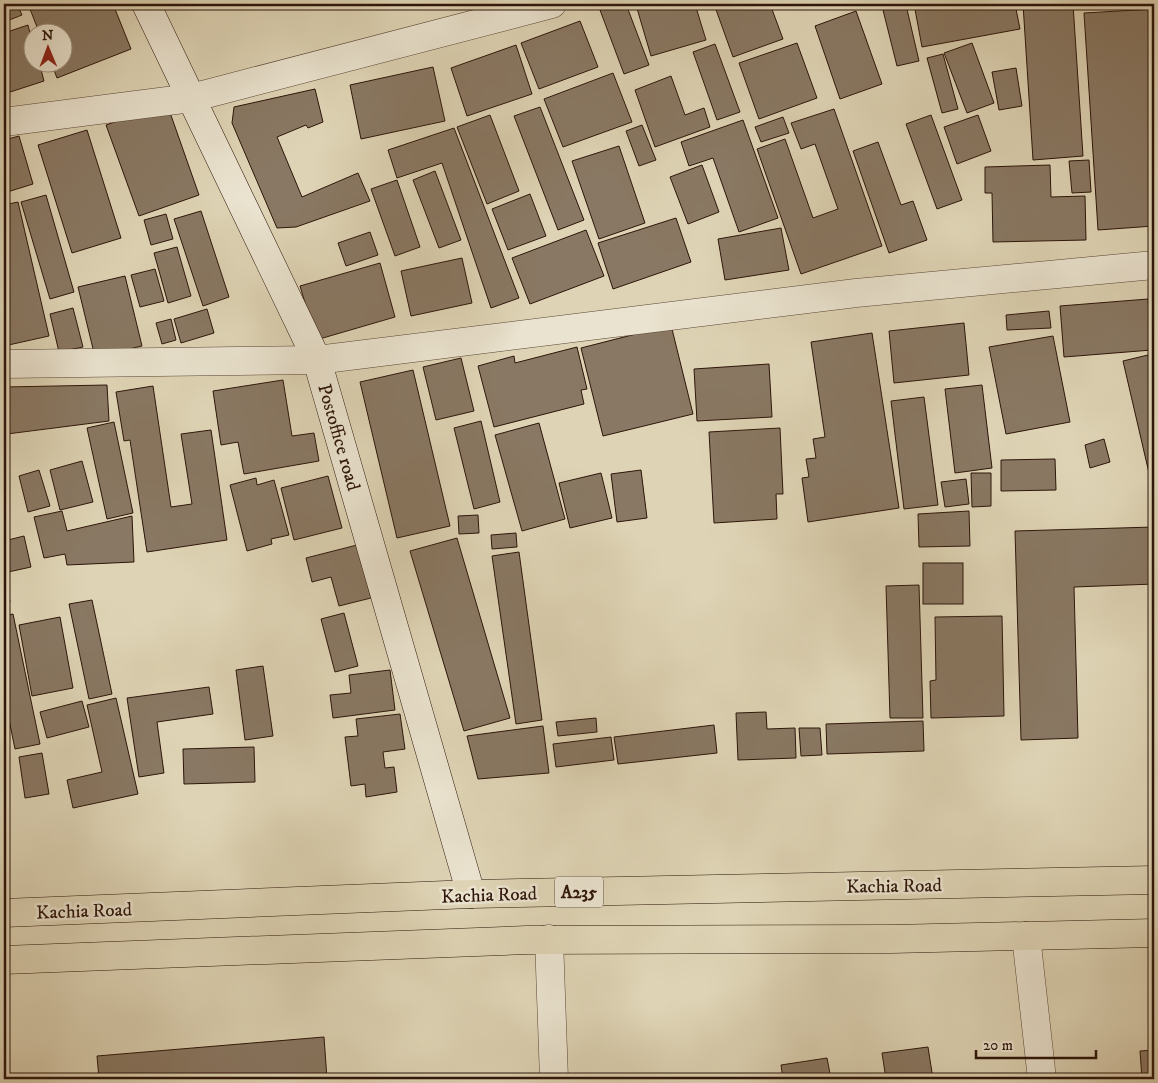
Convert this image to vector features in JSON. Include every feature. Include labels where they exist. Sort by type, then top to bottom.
[{"type":"highway","name":"Kachia Road","points":[[4,913],[472,894],[1154,880]]},
{"type":"highway","points":[[4,960],[549,939],[892,938],[1154,933]]},
{"type":"street","name":"Postoffice road","points":[[146,4],[317,360],[472,894]]},
{"type":"street","points":[[4,122],[191,98],[552,4]]},
{"type":"street","points":[[4,364],[317,360],[856,293],[1154,265]]},
{"type":"street","points":[[1026,936],[1042,1079]]},
{"type":"street","points":[[549,939],[554,1079]]},
{"type":"building","points":[[4,4],[17,4],[22,15],[4,22]]},
{"type":"building","points":[[28,4],[113,4],[131,49],[57,78],[55,72],[72,72],[72,22],[35,22]]},
{"type":"building","points":[[618,4],[626,4],[649,65],[624,74],[600,10]]},
{"type":"building","points":[[695,4],[706,40],[651,56],[636,5]]},
{"type":"building","points":[[714,4],[770,4],[783,39],[733,57]]},
{"type":"building","points":[[914,4],[1015,4],[1020,29],[922,47]]},
{"type":"building","points":[[1023,4],[1073,4],[1083,156],[1033,160]]},
{"type":"building","points":[[906,5],[919,61],[897,66],[883,10]]},
{"type":"building","points":[[1154,9],[1154,226],[1098,230],[1084,13]]},
{"type":"building","points":[[856,11],[882,84],[840,99],[815,26]]},
{"type":"building","points":[[580,21],[598,67],[539,89],[521,43]]},
{"type":"building","points":[[22,27],[22,72],[42,72],[44,81],[4,94],[4,33]]},
{"type":"building","points":[[797,43],[817,98],[759,119],[739,63]]},
{"type":"building","points":[[972,43],[994,103],[967,113],[944,53]]},
{"type":"building","points":[[715,44],[740,112],[717,120],[693,52]]},
{"type":"building","points":[[516,45],[532,94],[467,116],[451,68]]},
{"type":"building","points":[[943,54],[958,109],[942,113],[927,58]]},
{"type":"building","points":[[433,67],[445,121],[361,139],[350,85]]},
{"type":"building","points":[[1016,68],[1022,106],[999,110],[992,72]]},
{"type":"building","points":[[613,73],[632,122],[563,147],[544,99]]},
{"type":"building","points":[[671,76],[685,115],[704,108],[710,127],[655,147],[635,90]]},
{"type":"building","points":[[315,89],[323,122],[308,128],[306,125],[277,137],[302,197],[358,173],[370,201],[296,227],[277,228],[232,123],[234,107]]},
{"type":"building","points":[[167,104],[199,195],[139,216],[106,125]]},
{"type":"building","points":[[540,107],[584,220],[558,230],[514,116]]},
{"type":"building","points":[[834,109],[882,246],[801,274],[757,149],[785,139],[813,218],[838,209],[815,144],[801,149],[791,123]]},
{"type":"building","points":[[490,115],[519,191],[487,204],[457,127]]},
{"type":"building","points":[[931,115],[962,200],[937,209],[906,124]]},
{"type":"building","points":[[978,115],[991,151],[957,164],[944,127]]},
{"type":"building","points":[[783,117],[789,133],[761,142],[755,127]]},
{"type":"building","points":[[743,120],[778,218],[739,232],[713,158],[689,166],[681,142]]},
{"type":"building","points":[[642,125],[656,160],[639,166],[626,131]]},
{"type":"building","points":[[454,128],[519,298],[491,308],[442,163],[397,178],[388,150]]},
{"type":"building","points":[[87,130],[121,238],[72,253],[38,145]]},
{"type":"building","points":[[19,136],[33,184],[4,193],[4,140]]},
{"type":"building","points":[[878,142],[901,205],[913,201],[927,240],[889,253],[853,151]]},
{"type":"building","points":[[619,146],[645,223],[599,239],[572,161]]},
{"type":"building","points":[[1089,160],[1091,192],[1072,193],[1069,161]]},
{"type":"building","points":[[702,165],[719,212],[688,224],[670,177]]},
{"type":"building","points":[[1050,165],[1051,197],[1085,196],[1086,240],[993,242],[992,193],[985,193],[985,167]]},
{"type":"building","points":[[435,171],[461,240],[439,248],[413,180]]},
{"type":"building","points":[[397,180],[420,247],[395,256],[371,189]]},
{"type":"building","points":[[530,194],[546,236],[508,250],[492,209]]},
{"type":"building","points":[[46,195],[74,292],[50,299],[21,202]]},
{"type":"building","points":[[18,202],[49,336],[4,346],[4,205]]},
{"type":"building","points":[[201,211],[229,297],[203,306],[174,219]]},
{"type":"building","points":[[166,214],[173,239],[151,245],[144,220]]},
{"type":"building","points":[[676,218],[691,262],[613,289],[598,243]]},
{"type":"building","points":[[781,228],[789,270],[725,280],[718,239]]},
{"type":"building","points":[[586,230],[604,276],[530,304],[512,258]]},
{"type":"building","points":[[370,232],[378,255],[346,266],[338,243]]},
{"type":"building","points":[[177,247],[191,296],[168,303],[154,253]]},
{"type":"building","points":[[462,258],[472,303],[411,316],[401,271]]},
{"type":"building","points":[[380,263],[395,317],[316,340],[300,286]]},
{"type":"building","points":[[155,269],[164,301],[140,307],[131,275]]},
{"type":"building","points":[[125,276],[142,346],[95,357],[78,287]]},
{"type":"building","points":[[1148,299],[1152,350],[1064,357],[1060,306]]},
{"type":"building","points":[[73,308],[83,347],[59,352],[50,314]]},
{"type":"building","points":[[207,309],[214,333],[181,343],[174,319]]},
{"type":"building","points":[[1049,311],[1051,328],[1007,330],[1006,315]]},
{"type":"building","points":[[171,319],[176,340],[162,344],[156,323]]},
{"type":"building","points":[[964,323],[969,375],[894,383],[889,331]]},
{"type":"building","points":[[671,325],[693,414],[603,436],[581,348]]},
{"type":"building","points":[[872,333],[899,508],[808,522],[802,478],[809,477],[806,459],[816,458],[813,439],[825,437],[811,342]]},
{"type":"building","points":[[1053,336],[1070,422],[1006,434],[989,347]]},
{"type":"building","points":[[577,347],[587,389],[581,390],[584,404],[494,427],[478,366],[514,356],[515,363]]},
{"type":"building","points":[[1148,355],[1154,382],[1154,471],[1149,473],[1123,361]]},
{"type":"building","points":[[461,358],[474,411],[436,420],[423,367]]},
{"type":"building","points":[[769,364],[772,417],[697,421],[694,369]]},
{"type":"building","points":[[413,370],[450,526],[397,538],[360,382]]},
{"type":"building","points":[[283,380],[292,436],[314,433],[319,461],[244,474],[238,442],[221,445],[213,391]]},
{"type":"building","points":[[107,385],[109,421],[7,434],[4,387]]},
{"type":"building","points":[[982,385],[992,468],[955,473],[945,389]]},
{"type":"building","points":[[153,386],[171,507],[192,504],[181,434],[211,430],[227,540],[147,552],[130,440],[124,441],[116,392]]},
{"type":"building","points":[[924,397],[938,505],[904,509],[891,401]]},
{"type":"building","points":[[481,421],[500,502],[474,509],[454,428]]},
{"type":"building","points":[[114,422],[133,513],[107,519],[87,428]]},
{"type":"building","points":[[539,423],[565,519],[522,531],[495,435]]},
{"type":"building","points":[[780,428],[783,494],[776,494],[777,519],[714,523],[709,432]]},
{"type":"building","points":[[1104,439],[1110,462],[1090,468],[1085,445]]},
{"type":"building","points":[[1055,459],[1056,490],[1001,491],[1001,460]]},
{"type":"building","points":[[82,461],[93,502],[60,510],[50,470]]},
{"type":"building","points":[[39,470],[50,506],[28,512],[19,476]]},
{"type":"building","points":[[641,470],[647,518],[617,522],[611,474]]},
{"type":"building","points":[[601,473],[612,518],[570,528],[559,483]]},
{"type":"building","points":[[971,473],[991,473],[991,506],[972,507]]},
{"type":"building","points":[[328,476],[342,528],[294,540],[281,488]]},
{"type":"building","points":[[256,478],[257,485],[274,480],[289,535],[271,539],[272,544],[247,551],[230,485]]},
{"type":"building","points":[[966,479],[969,504],[945,507],[941,482]]},
{"type":"building","points":[[62,511],[67,531],[132,516],[134,562],[67,565],[65,554],[44,558],[34,517]]},
{"type":"building","points":[[969,511],[970,546],[919,547],[918,514]]},
{"type":"building","points":[[478,515],[479,533],[459,534],[458,516]]},
{"type":"building","points":[[1154,527],[1154,584],[1074,587],[1078,738],[1021,740],[1015,531]]},
{"type":"building","points":[[516,533],[517,547],[492,549],[491,535]]},
{"type":"building","points":[[24,536],[31,567],[8,572],[4,541]]},
{"type":"building","points":[[457,538],[510,718],[464,731],[410,551]]},
{"type":"building","points":[[357,545],[371,598],[339,606],[331,577],[312,582],[306,558]]},
{"type":"building","points":[[519,552],[542,720],[516,724],[492,556]]},
{"type":"building","points":[[923,563],[963,563],[963,604],[923,604]]},
{"type":"building","points":[[4,575],[10,602],[4,603]]},
{"type":"building","points":[[919,585],[923,718],[890,718],[886,586]]},
{"type":"building","points":[[92,600],[112,694],[89,699],[69,604]]},
{"type":"building","points":[[344,613],[358,666],[335,672],[321,619]]},
{"type":"building","points":[[13,614],[40,744],[15,749],[4,695],[4,616]]},
{"type":"building","points":[[1002,616],[1004,716],[931,718],[930,681],[936,680],[935,617]]},
{"type":"building","points":[[60,617],[73,688],[32,696],[19,625]]},
{"type":"building","points":[[263,666],[273,736],[245,740],[236,670]]},
{"type":"building","points":[[390,670],[395,710],[333,718],[330,695],[351,693],[349,675]]},
{"type":"building","points":[[209,687],[213,714],[157,722],[164,773],[139,777],[127,698]]},
{"type":"building","points":[[116,698],[138,794],[73,808],[67,780],[102,772],[87,705]]},
{"type":"building","points":[[82,701],[89,727],[47,738],[40,712]]},
{"type":"building","points":[[766,712],[767,729],[795,728],[796,758],[738,760],[736,713]]},
{"type":"building","points":[[400,714],[405,749],[383,752],[385,768],[394,767],[397,792],[366,797],[365,784],[351,786],[345,737],[358,736],[356,719]]},
{"type":"building","points":[[596,718],[597,732],[558,736],[556,722]]},
{"type":"building","points":[[923,721],[924,751],[827,754],[826,724]]},
{"type":"building","points":[[714,725],[717,753],[618,764],[614,737]]},
{"type":"building","points":[[543,726],[549,773],[478,779],[467,736]]},
{"type":"building","points":[[799,728],[820,728],[822,755],[801,756]]},
{"type":"building","points":[[611,737],[614,760],[556,767],[553,744]]},
{"type":"building","points":[[254,747],[255,782],[184,784],[183,749]]},
{"type":"building","points":[[42,753],[49,794],[25,798],[19,757]]},
{"type":"building","points":[[324,1037],[327,1079],[99,1079],[97,1056]]},
{"type":"building","points":[[928,1047],[933,1079],[886,1079],[882,1053]]},
{"type":"building","points":[[1154,1050],[1154,1079],[1142,1079],[1140,1051]]},
{"type":"building","points":[[827,1058],[831,1079],[783,1079],[781,1065]]}]
